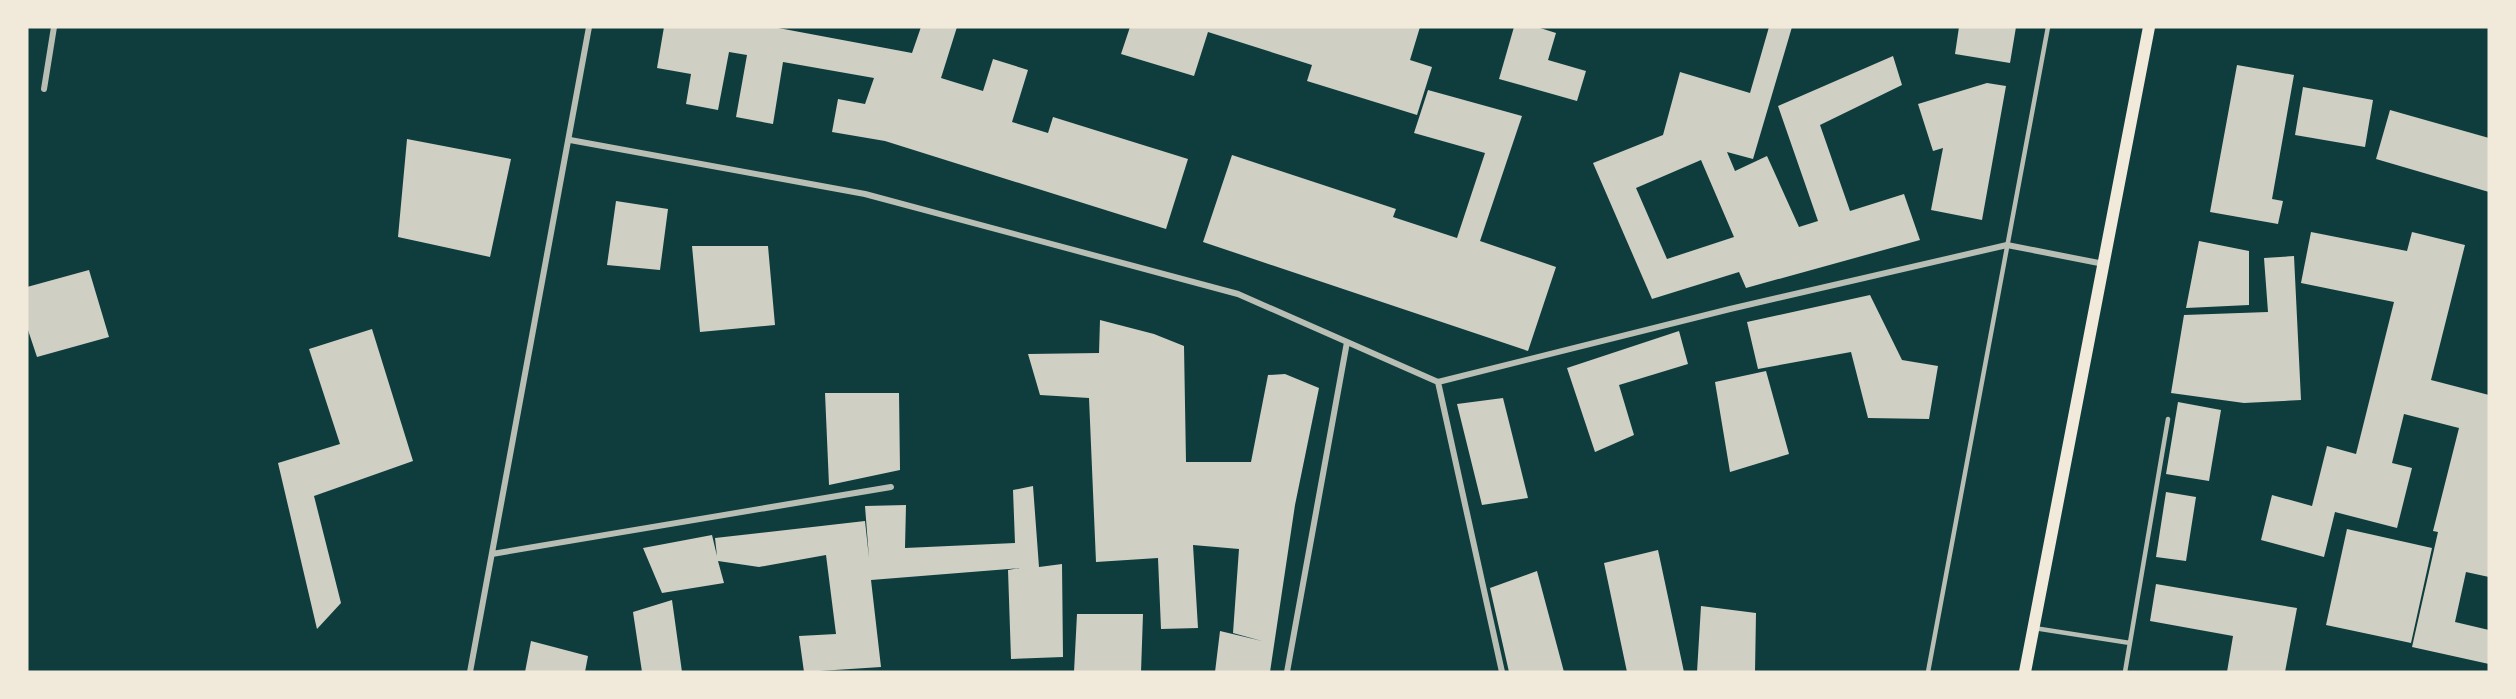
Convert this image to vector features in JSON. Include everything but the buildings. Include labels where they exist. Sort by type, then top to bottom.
[{"type":"main road","points":[[2025,672],[2149,27]]},
{"type":"street","points":[[44,89],[54,27]]},
{"type":"street","points":[[470,672],[570,140],[589,27]]},
{"type":"street","points":[[570,140],[865,194],[1238,294],[1438,382],[1719,312],[2007,245],[2105,265]]},
{"type":"street","points":[[1287,672],[1347,342]]},
{"type":"street","points":[[1438,382],[1502,672]]},
{"type":"street","points":[[492,554],[891,487]]},
{"type":"lane","points":[[1928,672],[2048,27]]},
{"type":"lane","points":[[2125,672],[2168,419]]},
{"type":"lane","points":[[2034,628],[2130,644]]}]
